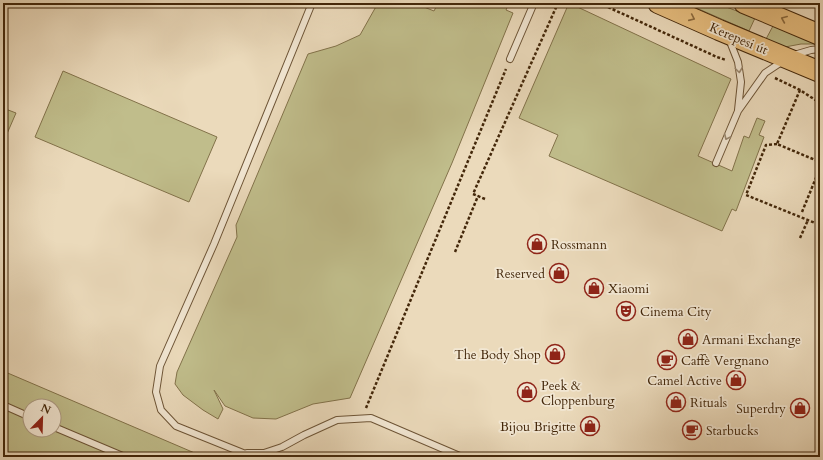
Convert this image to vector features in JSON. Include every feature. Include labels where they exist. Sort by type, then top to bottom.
[{"type":"main road","name":"Kerepesi út","points":[[658,3],[820,72]]},
{"type":"main road","points":[[744,3],[820,35]]},
{"type":"lane","points":[[253,457],[176,426],[161,410],[156,392],[160,366],[214,244],[312,3]]},
{"type":"lane","points":[[510,59],[534,3]]},
{"type":"lane","points":[[727,33],[738,62],[741,82],[738,111]]},
{"type":"lane","points":[[716,163],[738,111],[765,73],[786,58],[811,50],[820,49]]},
{"type":"lane","points":[[3,405],[22,413]]},
{"type":"lane","points":[[245,454],[264,453],[282,447],[337,420],[372,418],[462,457]]},
{"type":"lane","points":[[62,430],[125,457]]},
{"type":"path","points":[[484,199],[473,194],[558,3]]},
{"type":"path","points":[[599,3],[717,58],[738,62]]},
{"type":"path","points":[[362,418],[510,59]]},
{"type":"path","points":[[765,73],[800,90],[820,103]]},
{"type":"path","points":[[777,144],[800,90]]},
{"type":"path","points":[[820,162],[777,144],[766,145],[746,195],[820,225]]},
{"type":"path","points":[[802,212],[820,168]]},
{"type":"path","points":[[455,252],[478,196]]},
{"type":"path","points":[[800,238],[808,220]]},
{"type":"shaded area","points":[[378,3],[414,3],[434,11],[438,3],[509,3],[506,10],[513,13],[452,163],[350,398],[313,404],[276,419],[253,418],[225,406],[214,390],[223,409],[218,419],[183,395],[175,384],[177,372],[237,237],[236,225],[308,54],[336,46],[360,35]]},
{"type":"shaded area","points":[[569,3],[731,79],[698,156],[732,171],[744,136],[749,138],[757,118],[765,121],[759,135],[764,137],[736,211],[732,209],[722,231],[549,156],[558,135],[519,118]]},
{"type":"shaded area","points":[[685,3],[716,3],[755,18],[749,31]]},
{"type":"shaded area","points":[[773,26],[818,44],[801,44],[785,47],[766,39]]},
{"type":"shaded area","points":[[63,71],[217,137],[189,202],[35,137]]},
{"type":"shaded area","points":[[3,108],[16,113],[3,143]]},
{"type":"shaded area","points":[[3,371],[204,457],[3,457]]},
{"type":"place","name":"Rossmann","points":[[537,244]]},
{"type":"place","name":"Reserved","points":[[559,273]]},
{"type":"place","name":"Xiaomi","points":[[594,288]]},
{"type":"place","name":"Cinema City","points":[[626,311]]},
{"type":"place","name":"Armani Exchange","points":[[688,339]]},
{"type":"place","name":"The Body Shop","points":[[555,354]]},
{"type":"place","name":"Caffè Vergnano","points":[[667,360]]},
{"type":"place","name":"Camel Active","points":[[736,380]]},
{"type":"place","name":"Peek & Cloppenburg","points":[[527,392]]},
{"type":"place","name":"Rituals","points":[[676,402]]},
{"type":"place","name":"Superdry","points":[[800,408]]},
{"type":"place","name":"Bijou Brigitte","points":[[590,426]]},
{"type":"place","name":"Starbucks","points":[[692,430]]}]
